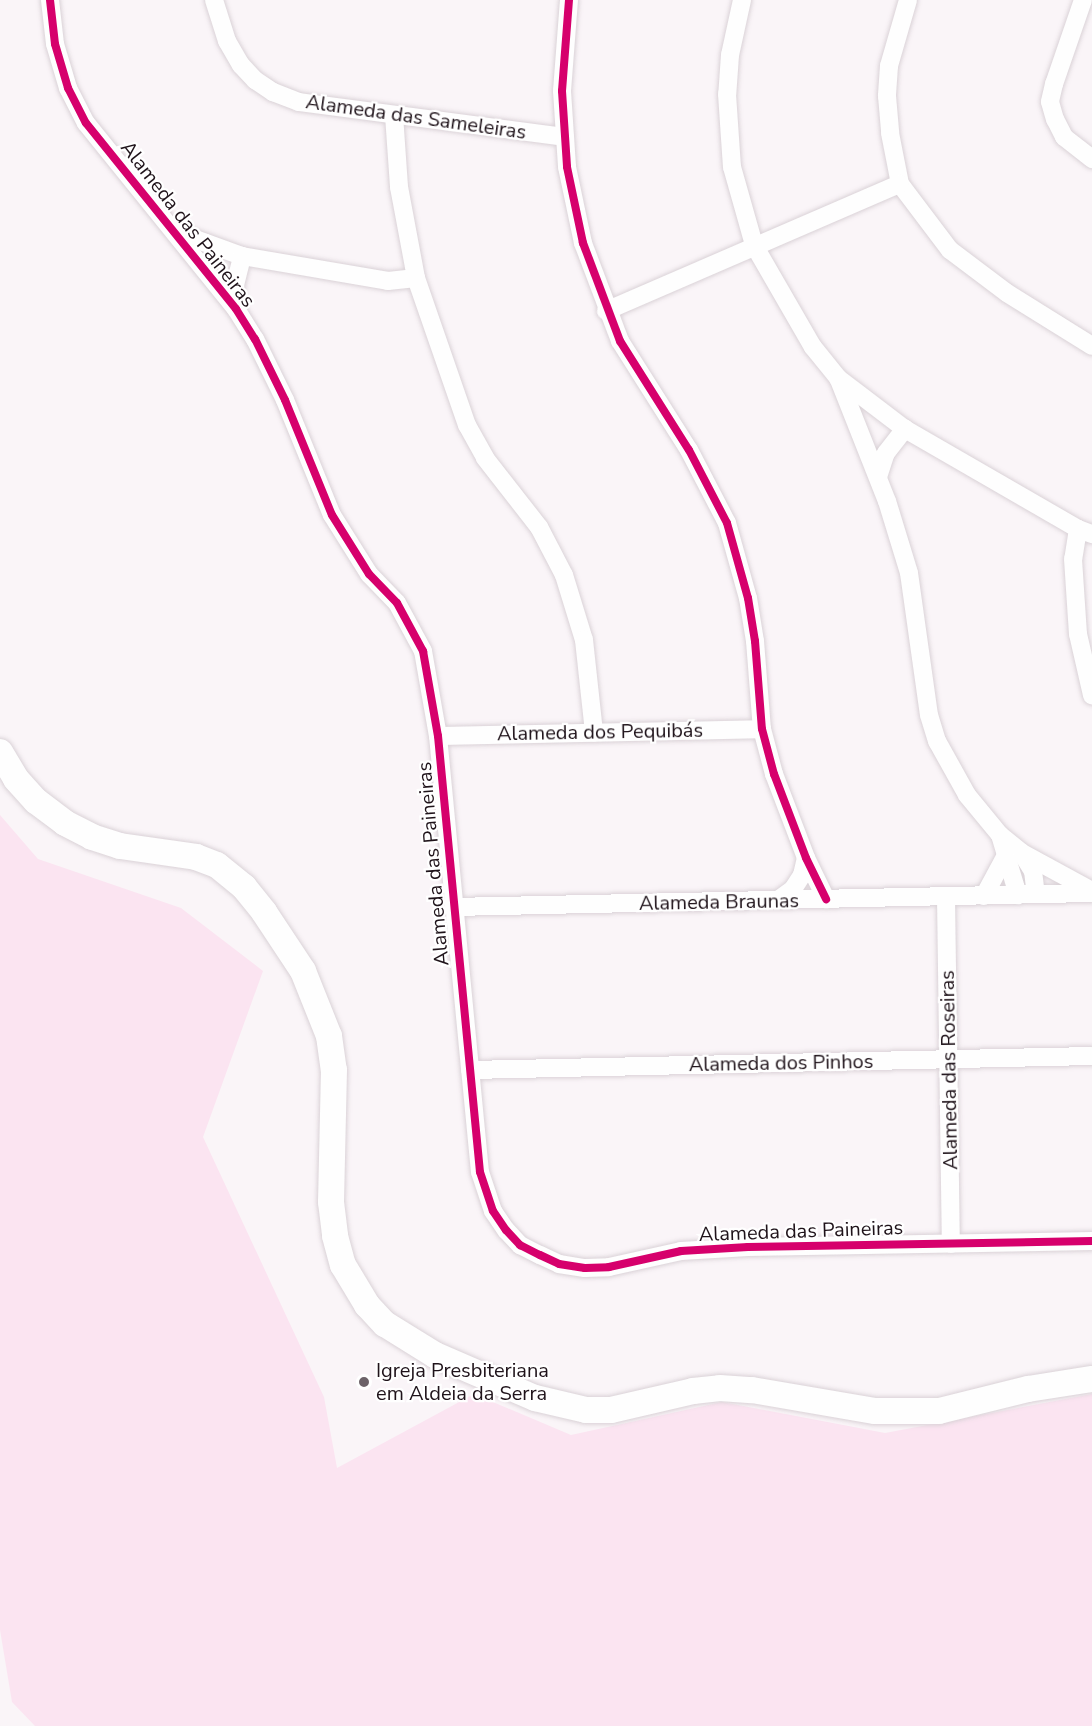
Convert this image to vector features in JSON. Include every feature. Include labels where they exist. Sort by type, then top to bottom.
[{"type":"street","name":"Alameda das Paineiras","points":[[50,0],[58,55],[68,88],[86,123],[236,309],[255,339],[285,400],[332,514],[369,574],[397,603],[411,624],[423,651],[438,736],[480,1172],[493,1211],[520,1245],[559,1264],[585,1268],[609,1267],[681,1251],[748,1247],[1092,1241]]},
{"type":"street","name":"Alameda das Sameleiras","points":[[214,0],[226,42],[241,65],[255,80],[273,92],[299,102],[565,137]]},
{"type":"street","points":[[569,0],[562,91],[572,200],[583,243],[606,311],[620,341],[689,450],[727,523],[748,598],[755,641],[762,729],[783,802],[826,899]]},
{"type":"street","points":[[742,0],[730,55],[727,94],[728,135],[732,167],[754,245],[799,326],[838,378],[905,429],[1085,532],[1073,559],[1078,634],[1092,695]]},
{"type":"street","points":[[908,0],[889,66],[887,96],[890,133],[900,184],[950,250],[1007,292],[1092,346]]},
{"type":"street","points":[[1083,0],[1050,102],[1054,119],[1064,137],[1092,159]]},
{"type":"street","points":[[394,115],[399,187],[416,278],[467,425],[486,458],[538,527],[564,575],[584,640],[594,732]]},
{"type":"street","points":[[606,311],[754,245],[900,184]]},
{"type":"street","points":[[174,232],[242,256],[388,281],[416,278]]},
{"type":"street","points":[[202,267],[215,246]]},
{"type":"street","points":[[236,309],[235,285],[242,256]]},
{"type":"street","points":[[838,378],[878,477],[909,573],[929,714],[937,741],[967,795],[1013,854],[1027,895]]},
{"type":"street","points":[[862,441],[868,421],[881,411]]},
{"type":"street","points":[[878,477],[886,453],[905,429]]},
{"type":"street","name":"Alameda dos Pequibás","points":[[438,736],[762,729]]},
{"type":"street","points":[[0,753],[16,779],[36,801],[65,823],[92,837],[120,846],[196,857],[217,865],[244,887],[264,912],[303,971],[329,1036],[334,1070],[331,1202],[335,1236],[343,1265],[367,1305],[385,1324],[435,1355],[535,1398],[586,1410],[611,1410],[693,1390],[720,1388],[752,1390],[874,1411],[939,1411],[1028,1389],[1092,1379]]},
{"type":"street","points":[[1013,854],[1092,892]]},
{"type":"street","points":[[984,896],[1013,854]]},
{"type":"street","points":[[778,900],[798,882],[806,858]]},
{"type":"street","name":"Alameda Braunas","points":[[453,908],[1092,892]]},
{"type":"street","name":"Alameda das Roseiras","points":[[946,897],[951,1244]]},
{"type":"street","name":"Alameda dos Pinhos","points":[[470,1070],[1092,1056]]},
{"type":"shaded area","points":[[0,815],[38,859],[181,908],[263,971],[203,1137],[324,1397],[337,1468],[474,1394],[571,1435],[722,1402],[885,1433],[1092,1394],[1092,1726],[35,1726],[12,1702],[0,1630]]},
{"type":"cycle path","points":[[50,0],[55,44],[68,88],[86,123],[236,309],[255,339],[285,400],[332,515],[369,574],[397,603],[423,651],[438,736],[480,1172],[493,1211],[506,1230],[520,1245],[540,1255],[559,1264],[585,1268],[609,1267],[681,1251],[748,1247],[1092,1241]]},
{"type":"cycle path","points":[[569,0],[562,91],[567,167],[583,243],[620,341],[689,450],[727,523],[748,598],[755,641],[762,729],[774,774],[806,858],[826,899]]},
{"type":"place","name":"Igreja Presbiteriana em Aldeia da Serra","points":[[364,1382]]}]
